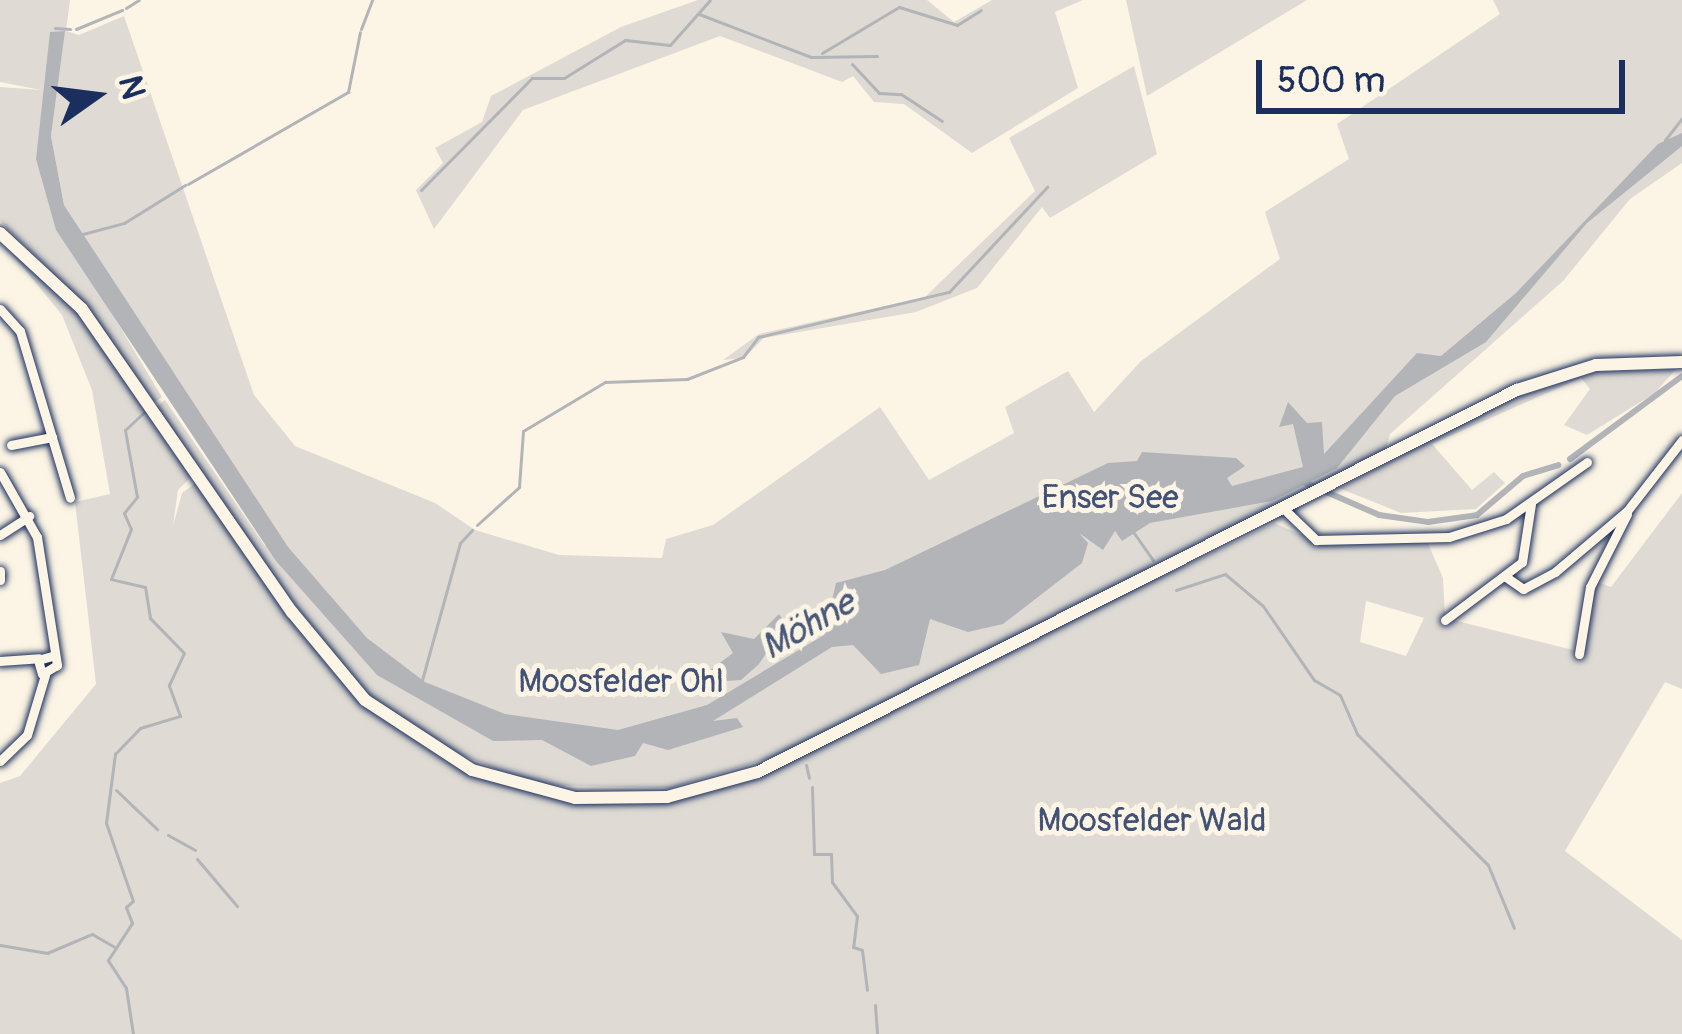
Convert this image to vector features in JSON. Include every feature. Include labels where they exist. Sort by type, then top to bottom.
[{"type":"main road","points":[[0,233],[82,310],[349,684],[444,756],[544,793],[667,797],[758,772],[1539,380],[1611,362],[1681,362]]},
{"type":"street","points":[[0,309],[20,331],[70,499]]},
{"type":"street","points":[[10,445],[52,437]]},
{"type":"street","points":[[1579,654],[1590,587],[1627,512],[1682,440]]},
{"type":"street","points":[[1284,509],[1305,535],[1327,540],[1473,533],[1531,504],[1587,462]]},
{"type":"street","points":[[0,472],[29,515],[56,670],[45,675]]},
{"type":"street","points":[[1445,620],[1525,558],[1531,504]]},
{"type":"street","points":[[1506,577],[1519,590],[1544,581],[1627,512]]},
{"type":"street","points":[[0,535],[29,515]]},
{"type":"street","points":[[0,661],[52,656]]},
{"type":"street","points":[[0,760],[27,735],[45,675],[39,658]]},
{"type":"green space","name":"Moosfelder Ohl","points":[[0,0],[70,0],[66,31],[79,35],[124,16],[254,395],[295,446],[435,503],[475,530],[559,555],[662,558],[666,539],[713,525],[880,407],[929,480],[1014,433],[1005,407],[1068,371],[1094,412],[1141,361],[1280,259],[1265,212],[1349,159],[1337,124],[1500,14],[1493,0],[1682,0],[1682,163],[1630,199],[1563,281],[1390,434],[1386,449],[780,755],[670,788],[537,785],[414,736],[334,664],[156,407],[165,400],[265,546],[280,537],[64,205],[51,136],[64,35],[42,139],[59,225],[162,397],[153,403],[87,306],[0,221],[0,87],[41,90],[0,82]]},
{"type":"green space","points":[[698,0],[927,0],[954,22],[992,0],[1083,0],[1055,12],[1078,88],[972,153],[904,104],[874,102],[853,76],[842,82],[720,36],[523,110],[434,229],[416,190],[443,163],[435,148],[482,122],[491,96],[621,27]]},
{"type":"green space","points":[[1126,0],[1307,0],[1147,96]]},
{"type":"green space","points":[[1134,66],[1157,154],[1050,218],[1042,207],[977,288],[916,312],[764,338],[744,358],[723,360],[759,334],[925,297],[1035,191],[1009,138]]},
{"type":"green space","name":"Moosfelder Wald","points":[[8,249],[21,253],[78,311],[193,475],[178,490],[173,526],[182,493],[197,482],[348,684],[472,770],[606,800],[734,782],[1274,523],[1325,545],[1426,539],[1443,578],[1445,618],[1581,652],[1594,581],[1611,587],[1682,493],[1682,689],[1665,682],[1565,851],[1682,940],[1682,1034],[0,1034],[0,783],[20,776],[96,684],[75,502],[110,494],[92,390],[62,315]],"holes":[[[1366,601],[1424,618],[1406,656],[1360,642]]]},
{"type":"green space","points":[[1676,369],[1655,393],[1587,435],[1564,425],[1590,389],[1581,378],[1432,444],[1472,490],[1494,472],[1505,483],[1476,509],[1401,513],[1339,488],[1520,394],[1590,372]]},
{"type":"shaded area","name":"Enser See","points":[[65,31],[51,136],[64,205],[288,547],[367,638],[425,682],[505,714],[618,730],[707,705],[824,635],[836,583],[885,570],[1108,463],[1137,461],[1142,452],[1236,458],[1245,466],[1227,478],[1232,486],[1303,467],[1293,424],[1279,427],[1288,402],[1307,423],[1322,422],[1324,454],[1417,353],[1441,356],[1516,293],[1658,144],[1682,133],[1682,146],[1587,223],[1486,342],[1395,396],[1337,468],[1272,501],[1150,523],[1122,541],[1115,531],[1103,550],[1079,533],[1088,543],[1082,563],[1003,624],[968,632],[930,619],[919,665],[881,674],[853,645],[832,647],[713,721],[737,718],[743,727],[668,750],[643,743],[635,756],[591,766],[542,740],[493,741],[377,675],[276,561],[56,230],[36,159],[50,32]]},
{"type":"shaded area","points":[[779,614],[786,624],[759,664],[741,680],[711,682],[709,671],[733,653],[721,632],[754,639]]},
{"type":"waterway","points":[[126,8],[139,0]]},
{"type":"waterway","points":[[361,29],[372,0]]},
{"type":"waterway","points":[[421,190],[532,78],[564,78],[625,40],[670,45],[710,0]]},
{"type":"waterway","points":[[822,53],[899,7],[957,25],[981,10]]},
{"type":"waterway","points":[[76,29],[122,10]]},
{"type":"waterway","points":[[699,14],[811,57],[877,56]]},
{"type":"waterway","points":[[55,28],[70,29]]},
{"type":"waterway","points":[[188,184],[348,92],[360,32]]},
{"type":"waterway","points":[[852,64],[879,93],[901,94],[942,121]]},
{"type":"waterway","points":[[1665,140],[1682,118]]},
{"type":"waterway","points":[[79,235],[124,223],[185,185]]},
{"type":"waterway","points":[[477,525],[519,487],[523,431],[605,382],[687,379],[743,357],[758,337],[949,292],[1047,187]]},
{"type":"waterway","points":[[1570,459],[1682,376]]},
{"type":"waterway","points":[[133,1034],[126,988],[108,960],[132,923],[126,907],[133,901],[106,823],[115,754],[140,728],[180,716],[169,685],[184,653],[150,618],[145,587],[111,579],[131,529],[124,513],[137,497],[125,430],[144,412]]},
{"type":"waterway","points":[[1299,480],[1379,515],[1428,522],[1477,515],[1523,476],[1558,465]]},
{"type":"waterway","points":[[422,680],[460,543],[472,530]]},
{"type":"waterway","points":[[1134,533],[1153,560]]},
{"type":"waterway","points":[[1176,590],[1225,574],[1263,606],[1314,680],[1340,695],[1357,734],[1488,865],[1514,928]]},
{"type":"waterway","points":[[806,765],[809,778]]},
{"type":"waterway","points":[[812,787],[814,854],[831,854],[832,882],[857,916],[853,947],[862,950],[867,990]]},
{"type":"waterway","points":[[116,790],[157,829]]},
{"type":"waterway","points":[[168,835],[195,850]]},
{"type":"waterway","points":[[197,859],[237,906]]},
{"type":"waterway","points":[[0,945],[47,953],[92,934],[116,948]]},
{"type":"waterway","points":[[875,1005],[877,1034]]},
{"type":"water label","name":"Möhne","points":[[808,625]]}]
